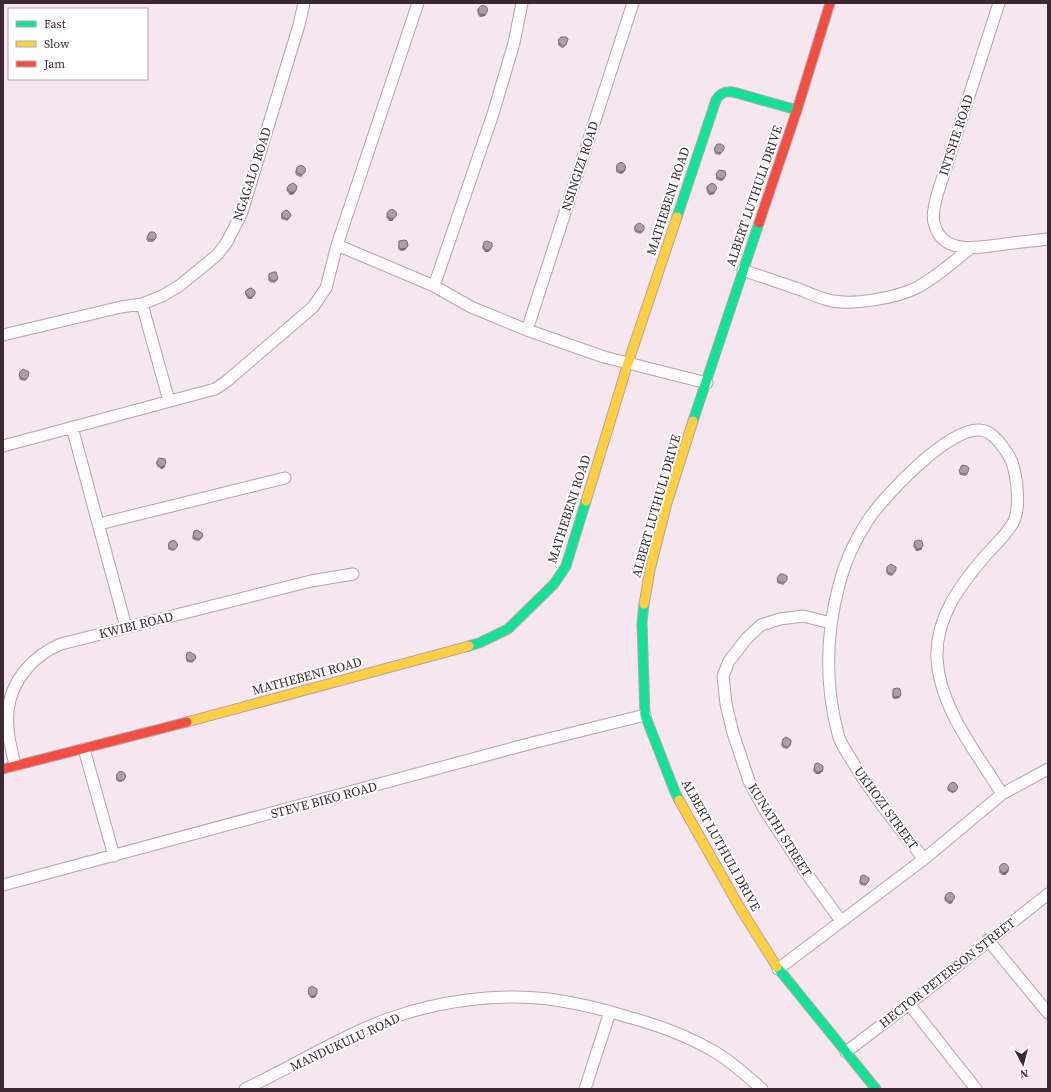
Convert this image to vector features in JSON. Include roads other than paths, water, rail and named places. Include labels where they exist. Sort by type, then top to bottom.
[{"type":"street","name":"NGAGALO ROAD","points":[[3,335],[121,307],[142,304],[162,296],[179,286],[201,269],[223,248],[232,232],[244,204],[300,25],[304,3]]},
{"type":"street","points":[[3,446],[209,391],[220,386],[313,307],[326,288],[337,245],[418,3]]},
{"type":"street","points":[[434,286],[493,114],[514,43],[522,3]]},
{"type":"street","name":"NSINGIZI ROAD","points":[[527,330],[633,3]]},
{"type":"street","name":"ALBERT LUTHULI DRIVE","points":[[830,3],[797,110],[714,355],[707,383],[668,503],[647,586],[642,623],[645,715],[675,792],[740,908],[778,969],[876,1089]]},
{"type":"street","name":"INTSHE ROAD","points":[[971,248],[953,245],[943,238],[935,227],[934,210],[937,195],[999,3]]},
{"type":"street","name":"MATHEBENI ROAD","points":[[3,769],[84,750],[458,649],[490,638],[508,629],[554,584],[566,566],[628,363],[718,96],[725,91],[733,92],[797,110]]},
{"type":"street","points":[[743,270],[826,300],[834,302],[866,301],[886,298],[914,288],[930,279],[971,248],[1048,239]]},
{"type":"street","points":[[337,245],[434,286],[471,307],[527,330],[604,357],[707,383]]},
{"type":"street","points":[[142,304],[169,401]]},
{"type":"street","points":[[72,428],[126,627]]},
{"type":"street","name":"UKHOZI STREET","points":[[924,859],[874,796],[839,738],[831,702],[828,674],[829,632],[839,584],[852,549],[870,518],[902,480],[922,462],[956,437],[972,430],[987,431],[1002,446],[1012,461],[1016,489],[1017,512],[1014,522],[967,577],[949,605],[942,618],[937,657],[939,677],[952,714],[1002,794]]},
{"type":"street","points":[[99,524],[285,478]]},
{"type":"street","name":"KWIBI ROAD","points":[[15,765],[10,742],[8,711],[14,689],[22,674],[33,660],[45,652],[60,644],[126,627],[311,581],[353,574]]},
{"type":"street","name":"KUNATHI STREET","points":[[831,622],[803,616],[780,619],[761,625],[747,638],[729,661],[723,676],[726,704],[733,733],[749,781],[764,809],[800,864],[841,921]]},
{"type":"street","name":"STEVE BIKO ROAD","points":[[3,885],[532,743],[645,715]]},
{"type":"street","points":[[84,750],[114,856]]},
{"type":"street","points":[[778,969],[924,859],[1002,794],[1048,769]]},
{"type":"street","name":"HECTOR PETERSON STREET","points":[[846,1052],[1048,894]]},
{"type":"street","points":[[988,940],[1048,1013]]},
{"type":"street","name":"MANDUKULU ROAD","points":[[244,1089],[376,1024],[405,1014],[437,1006],[468,1000],[500,998],[532,998],[565,1002],[650,1023],[704,1046],[724,1058],[762,1089]]},
{"type":"street","points":[[909,1004],[976,1089]]},
{"type":"street","points":[[585,1089],[610,1012]]}]
